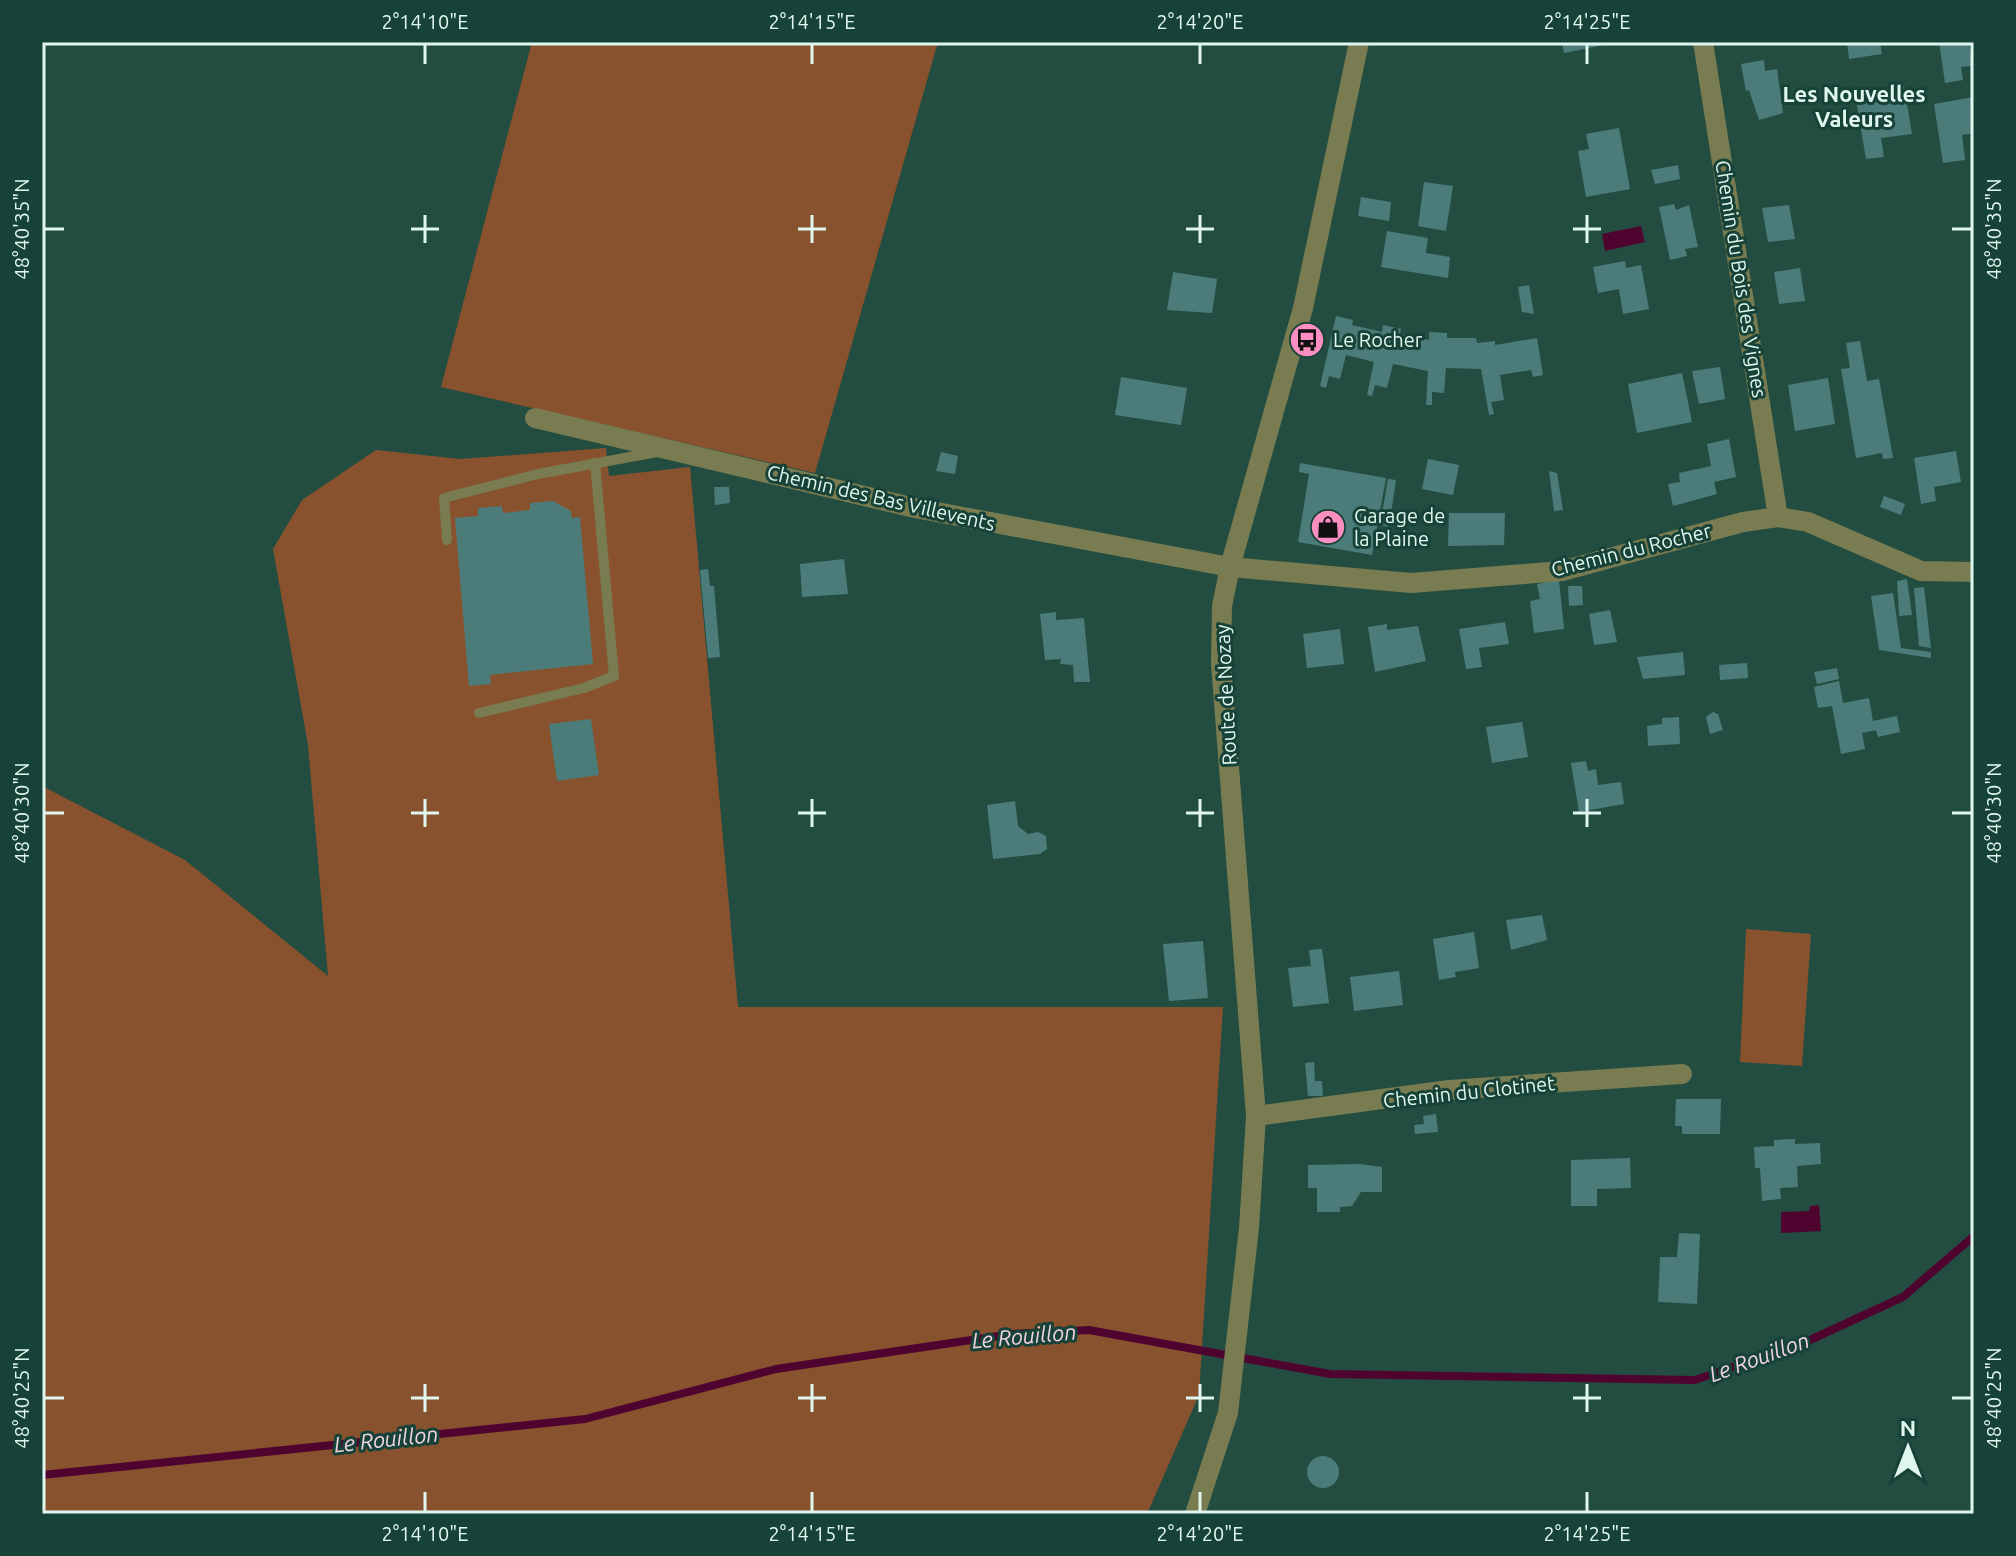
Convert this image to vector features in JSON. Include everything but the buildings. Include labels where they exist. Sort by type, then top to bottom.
[{"type":"street","name":"Route de Nozay","points":[[1195,1514],[1228,1413],[1241,1315],[1256,1116],[1221,664],[1222,606],[1230,567],[1303,308],[1359,42]]},
{"type":"street","name":"Chemin du Bois des Vignes","points":[[1703,42],[1778,517]]},
{"type":"street","name":"Chemin des Bas Villevents","points":[[535,418],[915,508],[1230,567]]},
{"type":"street","name":"Chemin du Rocher","points":[[1230,567],[1411,583],[1562,571],[1743,522],[1778,517],[1808,522],[1921,571],[1974,572]]},
{"type":"street","name":"Chemin du Clotinet","points":[[1256,1116],[1449,1090],[1682,1074]]},
{"type":"lane","points":[[447,540],[444,498],[595,463],[671,450]]},
{"type":"lane","points":[[479,713],[584,688],[614,676],[595,463]]},
{"type":"shaded area","points":[[532,42],[938,42],[815,473],[441,387]]},
{"type":"shaded area","points":[[1641,226],[1645,242],[1605,251],[1602,234]]},
{"type":"shaded area","points":[[606,448],[609,476],[690,467],[738,1007],[1223,1007],[1199,1395],[1147,1514],[42,1514],[42,786],[185,860],[328,976],[308,745],[273,549],[302,500],[376,450],[460,459]]},
{"type":"shaded area","points":[[1746,929],[1811,934],[1802,1066],[1740,1062]]},
{"type":"shaded area","points":[[1819,1205],[1821,1231],[1781,1233],[1781,1212],[1809,1211],[1810,1206]]},
{"type":"waterway","name":"Le Rouillon","points":[[42,1475],[585,1419],[776,1369],[1012,1334],[1089,1330],[1330,1374],[1695,1380],[1810,1340],[1903,1297],[1974,1236]]},
{"type":"place","name":"Le Rocher","points":[[1307,340]]},
{"type":"place","name":"Garage de la Plaine","points":[[1328,527]]},
{"type":"district","name":"Les Nouvelles Valeurs","points":[[1854,106]]}]
